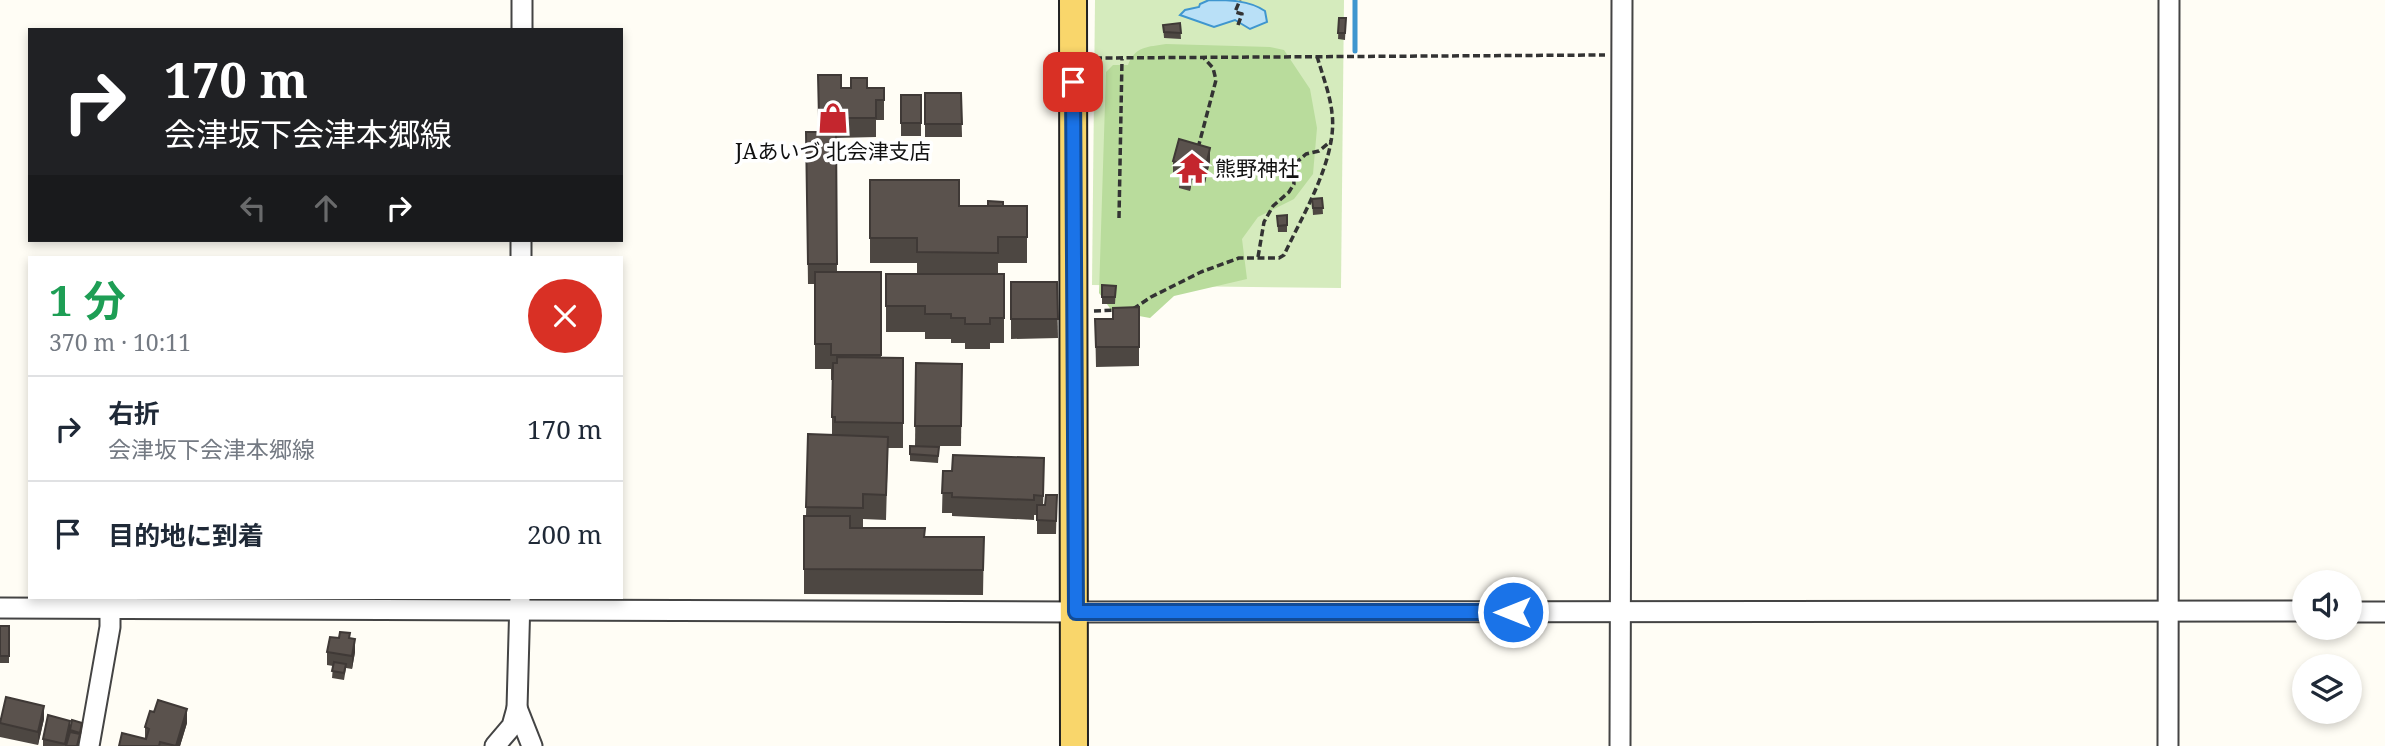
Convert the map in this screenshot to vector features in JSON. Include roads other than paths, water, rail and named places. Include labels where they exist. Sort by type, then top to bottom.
[{"type":"main road","points":[[1073,0],[1076,612],[1074,746]]},
{"type":"street","points":[[522,0],[522,28]]},
{"type":"street","points":[[1620,746],[1622,0]]},
{"type":"street","points":[[2168,746],[2169,0]]},
{"type":"street","points":[[0,608],[520,603],[1076,612],[2292,611]]},
{"type":"street","points":[[495,746],[512,726],[517,708],[520,603]]},
{"type":"street","points":[[89,746],[110,627],[110,608]]},
{"type":"street","points":[[2362,611],[2385,612]]},
{"type":"street","points":[[517,708],[532,746]]},
{"type":"water","points":[[1209,0],[1252,5],[1265,11],[1267,22],[1250,29],[1235,20],[1214,27],[1180,15],[1185,10],[1199,7]]},
{"type":"waterway","points":[[1355,0],[1355,51]]},
{"type":"place","name":"JAあいづ 北会津支店","points":[[833,118]]},
{"type":"place","name":"熊野神社","points":[[1192,168]]}]
